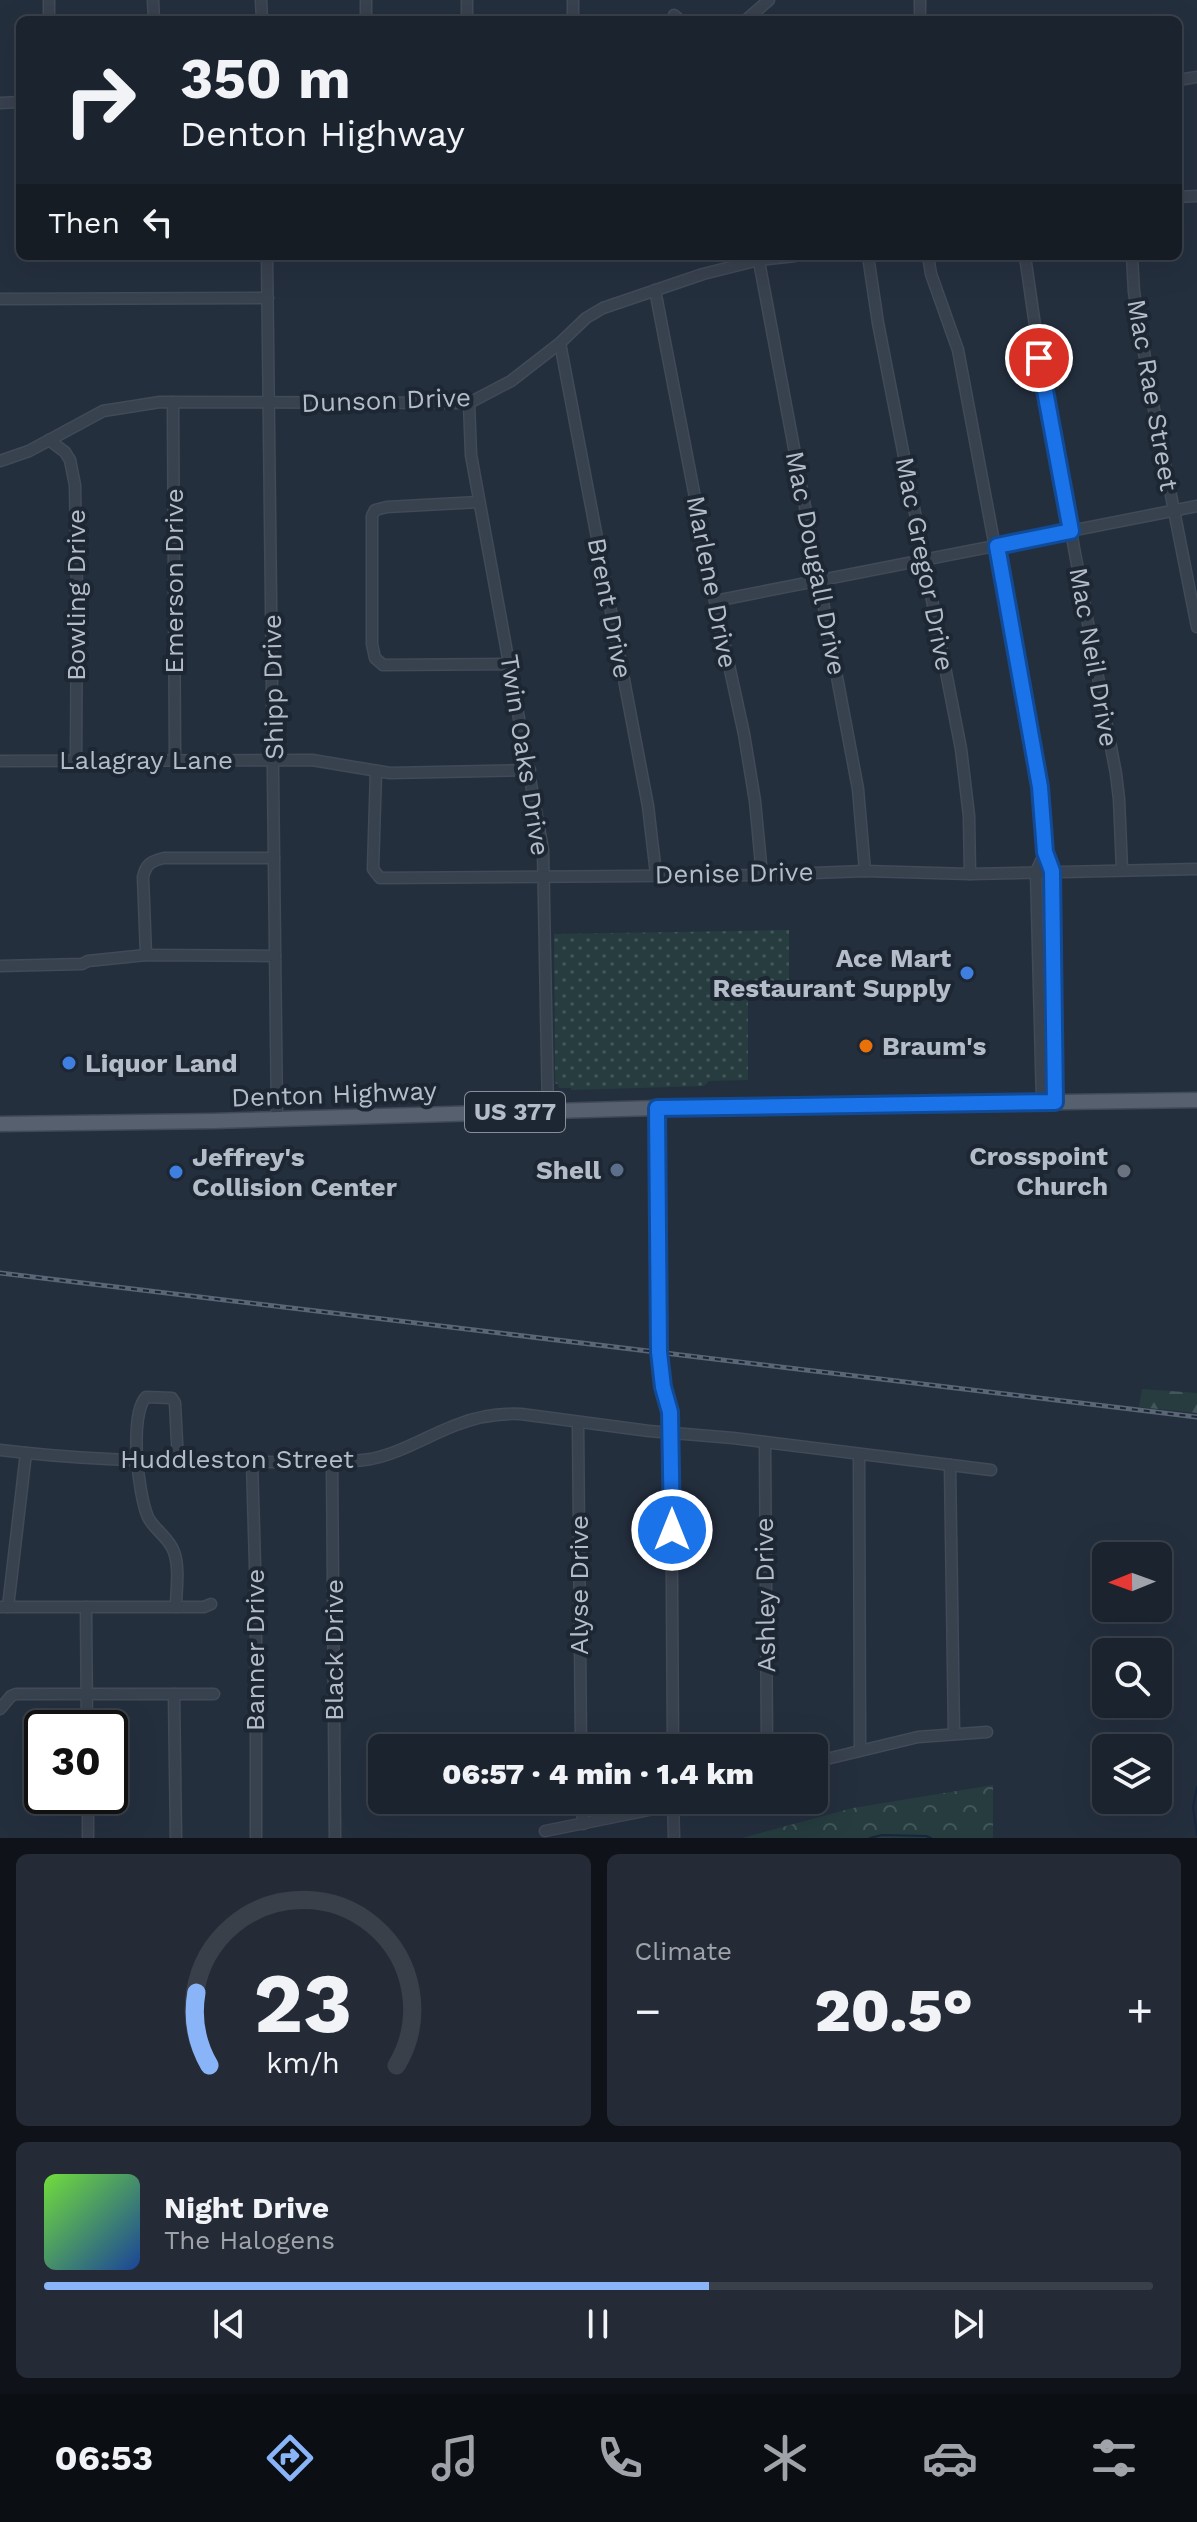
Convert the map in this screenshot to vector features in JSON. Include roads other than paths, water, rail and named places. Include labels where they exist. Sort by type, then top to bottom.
[{"type":"main road","name":"Denton Highway","points":[[0,1124],[657,1108],[1197,1100]]},
{"type":"street","points":[[751,16],[769,0]]},
{"type":"street","name":"Shipp Drive","points":[[267,260],[277,1119]]},
{"type":"street","name":"Dunson Drive","points":[[0,461],[13,458],[112,408],[173,402],[469,403],[511,381],[560,343],[586,318],[603,308],[752,260]]},
{"type":"street","name":"Mac Dougall Drive","points":[[759,260],[858,789],[865,871]]},
{"type":"street","name":"Mac Gregor Drive","points":[[869,260],[878,323],[965,772],[970,874]]},
{"type":"street","points":[[929,260],[958,350],[997,546],[1040,787],[1045,852],[1052,871],[1054,997],[1048,1102]]},
{"type":"street","name":"Mac Neil Drive","points":[[1026,260],[1043,381],[1116,774],[1122,869]]},
{"type":"street","name":"Mac Rae Street","points":[[1132,260],[1134,292],[1148,380],[1197,627]]},
{"type":"street","name":"Marlene Drive","points":[[655,290],[744,734],[755,801],[762,875]]},
{"type":"street","points":[[0,299],[268,298]]},
{"type":"street","name":"Brent Drive","points":[[560,343],[648,806],[656,874]]},
{"type":"street","name":"Emerson Drive","points":[[173,402],[175,760]]},
{"type":"street","name":"Twin Oaks Drive","points":[[469,403],[471,455],[543,850],[548,1111]]},
{"type":"street","name":"Bowling Drive","points":[[49,440],[70,460],[75,485],[76,761]]},
{"type":"street","points":[[479,502],[375,510],[372,516],[372,644],[375,658],[383,665],[510,664]]},
{"type":"street","points":[[715,601],[1197,506]]},
{"type":"street","name":"Lalagray Lane","points":[[0,761],[273,760],[328,761],[376,771],[530,770]]},
{"type":"street","name":"Denise Drive","points":[[376,771],[373,869],[380,878],[762,875],[865,871],[970,874],[1197,869]]},
{"type":"street","points":[[1045,852],[1036,872],[1039,998],[1048,1102]]},
{"type":"street","points":[[146,955],[143,877],[150,862],[164,858],[274,858]]},
{"type":"street","points":[[0,966],[82,964],[146,955],[275,956]]},
{"type":"street","points":[[1039,998],[1054,997]]},
{"type":"street","points":[[657,1108],[660,1363],[671,1432],[673,1734]]},
{"type":"street","points":[[176,1607],[175,1555],[148,1516],[138,1460],[136,1432],[141,1402],[146,1397],[166,1396],[175,1403],[178,1462]]},
{"type":"street","name":"Huddleston Street","points":[[0,1450],[178,1462],[332,1461],[387,1455],[455,1425],[506,1414],[991,1470]]},
{"type":"street","name":"Alyse Drive","points":[[578,1422],[581,1734]]},
{"type":"street","name":"Ashley Drive","points":[[765,1442],[767,1734]]},
{"type":"street","points":[[26,1453],[4,1607],[176,1607],[211,1604]]},
{"type":"street","points":[[859,1454],[860,1749]]},
{"type":"street","name":"Black Drive","points":[[332,1461],[335,1838]]},
{"type":"street","name":"Banner Drive","points":[[252,1462],[256,1600],[256,1838]]},
{"type":"street","points":[[950,1465],[954,1733]]},
{"type":"street","points":[[86,1607],[87,1710]]},
{"type":"street","points":[[0,1709],[16,1694],[214,1694]]},
{"type":"street","points":[[174,1694],[176,1838]]},
{"type":"street","points":[[828,1758],[918,1737],[987,1732]]},
{"type":"street","points":[[88,1814],[88,1838]]},
{"type":"street","points":[[583,1814],[583,1824]]},
{"type":"street","points":[[545,1831],[624,1814]]},
{"type":"street","points":[[674,1838],[676,1814]]},
{"type":"waterway","points":[[1197,1787],[1193,1807],[1197,1835]]},
{"type":"waterway","points":[[870,1838],[882,1835],[931,1838]]},
{"type":"railway","points":[[0,1273],[1197,1417]]},
{"type":"place","name":"Ace Mart Restaurant Supply","points":[[967,973]]},
{"type":"place","name":"Braum's","points":[[866,1046]]},
{"type":"place","name":"Liquor Land","points":[[69,1063]]},
{"type":"place","name":"Shell","points":[[617,1170]]},
{"type":"place","name":"Crosspoint Church","points":[[1124,1171]]},
{"type":"place","name":"Jeffrey's Collision Center","points":[[176,1172]]}]
